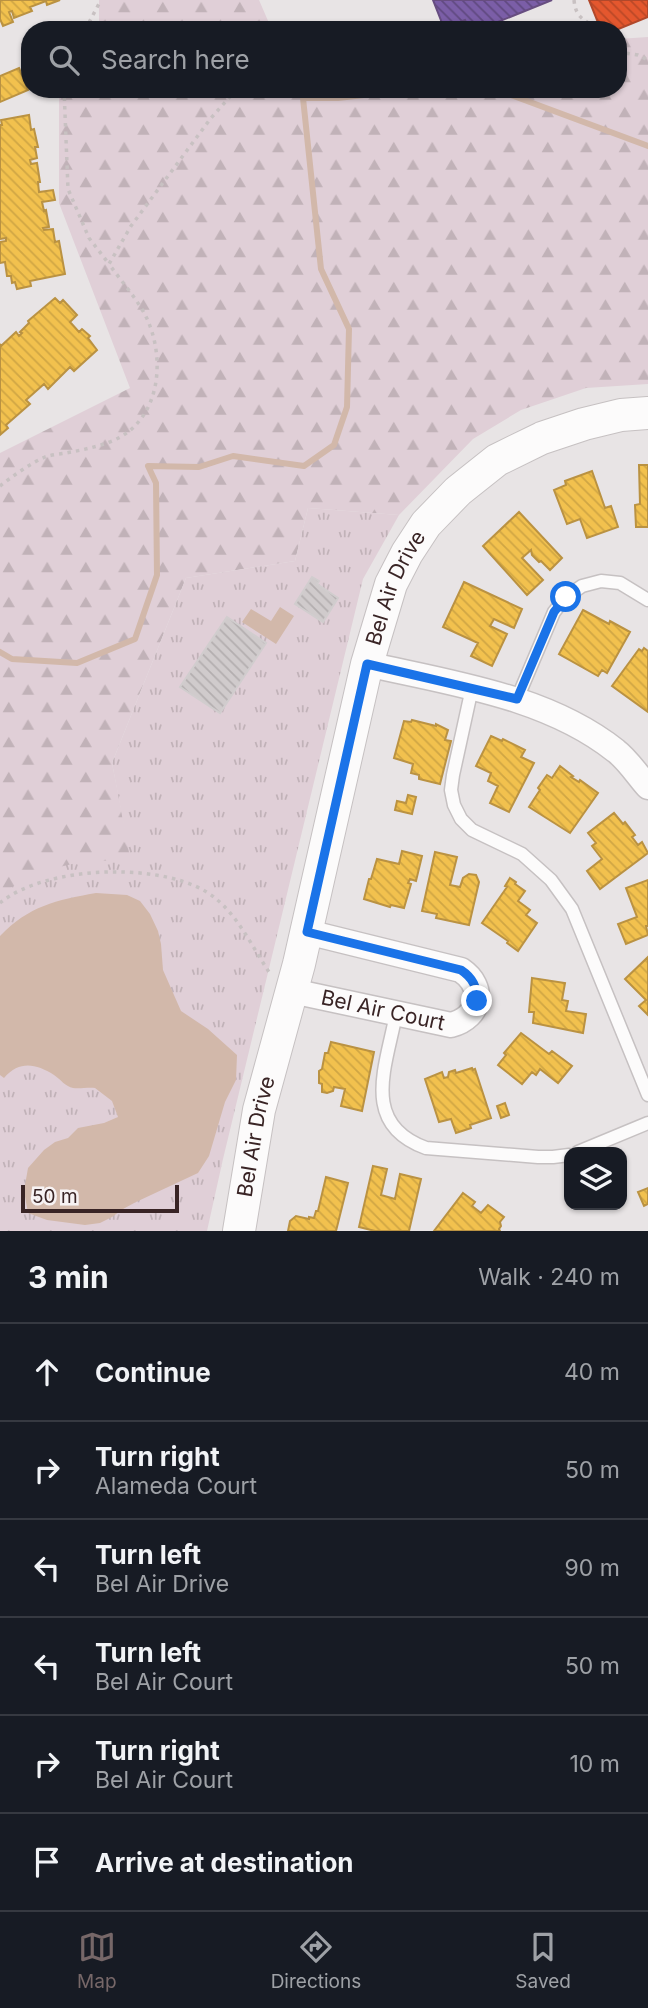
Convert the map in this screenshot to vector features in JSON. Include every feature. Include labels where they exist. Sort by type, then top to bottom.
[{"type":"street","name":"Bel Air Drive","points":[[239,1231],[282,984],[307,932],[367,664],[391,584],[426,524],[458,491],[497,460],[542,438],[584,424],[621,415],[648,413]]},
{"type":"street","points":[[367,664],[517,699],[569,720],[617,752],[648,788]]},
{"type":"street","name":"Bel Air Court","points":[[282,984],[442,1024],[460,1023],[474,1010],[477,992],[474,983],[461,970],[307,932]]},
{"type":"lane","points":[[517,699],[554,612],[566,597],[582,586],[601,581],[620,583],[648,600]]},
{"type":"lane","points":[[472,688],[453,775],[451,790],[454,805],[461,819],[472,830],[522,854],[551,880],[572,909],[648,1096]]},
{"type":"lane","points":[[396,1014],[382,1086],[382,1103],[387,1119],[397,1133],[411,1143],[426,1148],[564,1156]]},
{"type":"lane","points":[[590,1147],[648,1124]]},
{"type":"path","points":[[90,21],[101,0]]},
{"type":"path","points":[[574,0],[576,11],[584,21]]},
{"type":"path","points":[[627,53],[648,60]]},
{"type":"path","points":[[0,486],[46,457],[91,449],[116,440],[139,422],[151,403],[157,382],[154,337],[147,318],[89,238],[68,189],[64,98]]},
{"type":"path","points":[[109,264],[131,226],[194,140],[229,98]]},
{"type":"path","points":[[0,903],[11,894],[37,883],[72,874],[108,872],[150,873],[162,876],[186,883],[214,897],[232,915],[282,984]]},
{"type":"green space","points":[[99,0],[259,0],[268,21],[99,21]]},
{"type":"green space","points":[[648,37],[648,384],[586,388],[521,410],[473,439],[399,515],[308,508],[295,561],[186,578],[112,763],[132,863],[0,917],[0,453],[130,388],[59,203],[59,98],[627,98],[627,38]]},
{"type":"green space","points":[[308,508],[399,515],[363,579],[207,1231],[0,1231],[0,894],[31,877],[63,866],[96,861],[131,863],[112,763],[186,578],[295,561]]},
{"type":"shaded area","points":[[280,607],[294,616],[276,644],[242,622],[251,609],[271,621]]},
{"type":"shaded area","points":[[96,893],[127,895],[140,901],[158,931],[163,970],[181,1011],[208,1029],[237,1055],[236,1080],[225,1102],[209,1156],[198,1173],[136,1202],[100,1223],[85,1225],[47,1220],[28,1213],[24,1191],[28,1168],[44,1150],[55,1142],[68,1138],[78,1128],[118,1117],[112,1101],[95,1088],[70,1087],[41,1068],[22,1066],[4,1078],[0,1075],[0,936],[22,918],[44,906]]},
{"type":"building: Homes","points":[[0,0],[60,0],[47,5],[46,1],[30,7],[32,11],[14,18],[12,11],[9,12],[13,22],[3,26],[0,19]]},
{"type":"building: Homes","points":[[19,68],[21,93],[0,102],[0,76]]},
{"type":"building: Homes","points":[[29,115],[31,130],[34,129],[38,147],[35,147],[37,158],[30,160],[31,164],[37,163],[39,192],[53,190],[55,200],[42,202],[49,227],[43,228],[53,229],[55,242],[59,241],[65,274],[30,281],[31,286],[17,289],[11,276],[7,276],[5,262],[0,263],[0,242],[6,241],[6,238],[0,239],[0,125],[1,120]]},
{"type":"building: Homes","points":[[55,298],[60,303],[63,300],[77,315],[70,322],[79,332],[82,329],[90,336],[88,338],[97,350],[74,371],[70,367],[48,389],[44,384],[26,400],[30,404],[6,425],[8,428],[0,435],[0,344],[1,346],[16,332],[19,336],[28,321]]},
{"type":"building: Homes","points":[[639,465],[648,465],[648,527],[636,527],[635,505],[640,504]]},
{"type":"building: Homes","points":[[592,471],[605,508],[611,506],[618,527],[587,538],[580,519],[567,524],[554,490],[566,485],[565,481]]},
{"type":"building: Homes","points":[[519,512],[562,558],[550,570],[532,555],[531,550],[522,558],[543,580],[527,595],[483,546]]},
{"type":"building: Homes","points":[[464,582],[522,609],[514,628],[494,619],[490,626],[507,634],[492,666],[471,656],[478,643],[443,627]]},
{"type":"building: Homes","points":[[583,610],[630,632],[607,673],[602,670],[598,676],[559,654]]},
{"type":"building: Homes","points":[[644,648],[648,651],[648,712],[612,686],[639,649],[642,651]]},
{"type":"building: Homes","points":[[404,721],[436,724],[448,730],[445,740],[451,741],[440,784],[419,779],[419,775],[411,773],[413,764],[394,758]]},
{"type":"building: Homes","points":[[491,736],[525,750],[521,757],[534,763],[509,812],[490,803],[498,786],[488,781],[491,773],[476,766]]},
{"type":"building: Homes","points":[[560,766],[573,776],[571,777],[598,793],[570,833],[529,807],[547,775],[552,778]]},
{"type":"building: Homes","points":[[408,795],[416,797],[412,814],[395,810],[397,801],[406,803]]},
{"type":"building: Homes","points":[[614,813],[635,835],[632,837],[638,845],[642,842],[648,853],[600,889],[587,871],[602,859],[592,846],[596,843],[588,833]]},
{"type":"building: Homes","points":[[402,851],[422,856],[416,881],[410,879],[408,883],[411,884],[404,908],[364,899],[377,859],[399,864]]},
{"type":"building: Homes","points":[[435,852],[457,857],[450,885],[460,887],[463,878],[469,874],[476,875],[479,882],[469,925],[436,918],[437,914],[422,911]]},
{"type":"building: Homes","points":[[510,878],[525,891],[518,901],[530,910],[526,915],[537,923],[518,951],[482,923],[507,887],[505,886]]},
{"type":"building: Homes","points":[[648,880],[648,935],[626,944],[618,924],[637,917],[626,888]]},
{"type":"building: Homes","points":[[648,957],[648,1015],[639,1006],[646,1000],[625,979]]},
{"type":"building: Homes","points":[[532,978],[565,983],[562,1000],[568,1001],[566,1011],[586,1014],[583,1033],[533,1023],[534,1012],[529,1012]]},
{"type":"building: Homes","points":[[521,1033],[549,1054],[552,1051],[572,1066],[558,1083],[540,1069],[536,1075],[532,1072],[522,1084],[498,1065],[506,1055],[504,1053]]},
{"type":"building: Homes","points":[[331,1042],[374,1052],[362,1111],[341,1106],[345,1089],[334,1087],[333,1091],[322,1092],[319,1071]]},
{"type":"building: Homes","points":[[475,1069],[491,1118],[456,1133],[451,1119],[439,1122],[425,1079],[442,1072],[444,1078],[448,1077],[449,1072],[455,1070],[456,1073]]},
{"type":"building: Homes","points":[[505,1103],[509,1115],[501,1118],[497,1106]]},
{"type":"building: Homes","points":[[373,1166],[387,1169],[381,1195],[395,1199],[400,1174],[421,1179],[409,1231],[375,1231],[359,1227]]},
{"type":"building: Homes","points":[[326,1177],[348,1183],[336,1231],[288,1231],[290,1221],[296,1216],[314,1218]]},
{"type":"building: Homes","points":[[648,1188],[648,1204],[644,1206],[638,1192]]},
{"type":"building: Homes","points":[[463,1193],[475,1202],[472,1206],[481,1213],[488,1205],[504,1217],[500,1222],[500,1231],[434,1231]]},
{"type":"building: Shops","points":[[589,0],[648,0],[648,17],[627,26],[627,21],[597,21]]},
{"type":"building: Offices","points":[[433,0],[552,0],[500,21],[441,21]]},
{"type":"building: Other","points":[[312,577],[319,581],[317,584],[338,598],[323,622],[295,604]]},
{"type":"building: Other","points":[[227,617],[266,643],[220,713],[180,687]]},
{"type":"waterway","points":[[0,652],[12,659],[77,663],[135,639],[157,575],[156,483],[148,466],[199,467],[233,456],[304,466],[334,445],[347,407],[349,329],[321,269],[303,98]]},
{"type":"waterway","points":[[303,98],[338,98]]},
{"type":"waterway","points":[[519,98],[648,146]]},
{"type":"route","points":[[477,1001],[474,983],[461,970],[307,932],[367,664],[517,699],[554,612],[566,597]]}]
